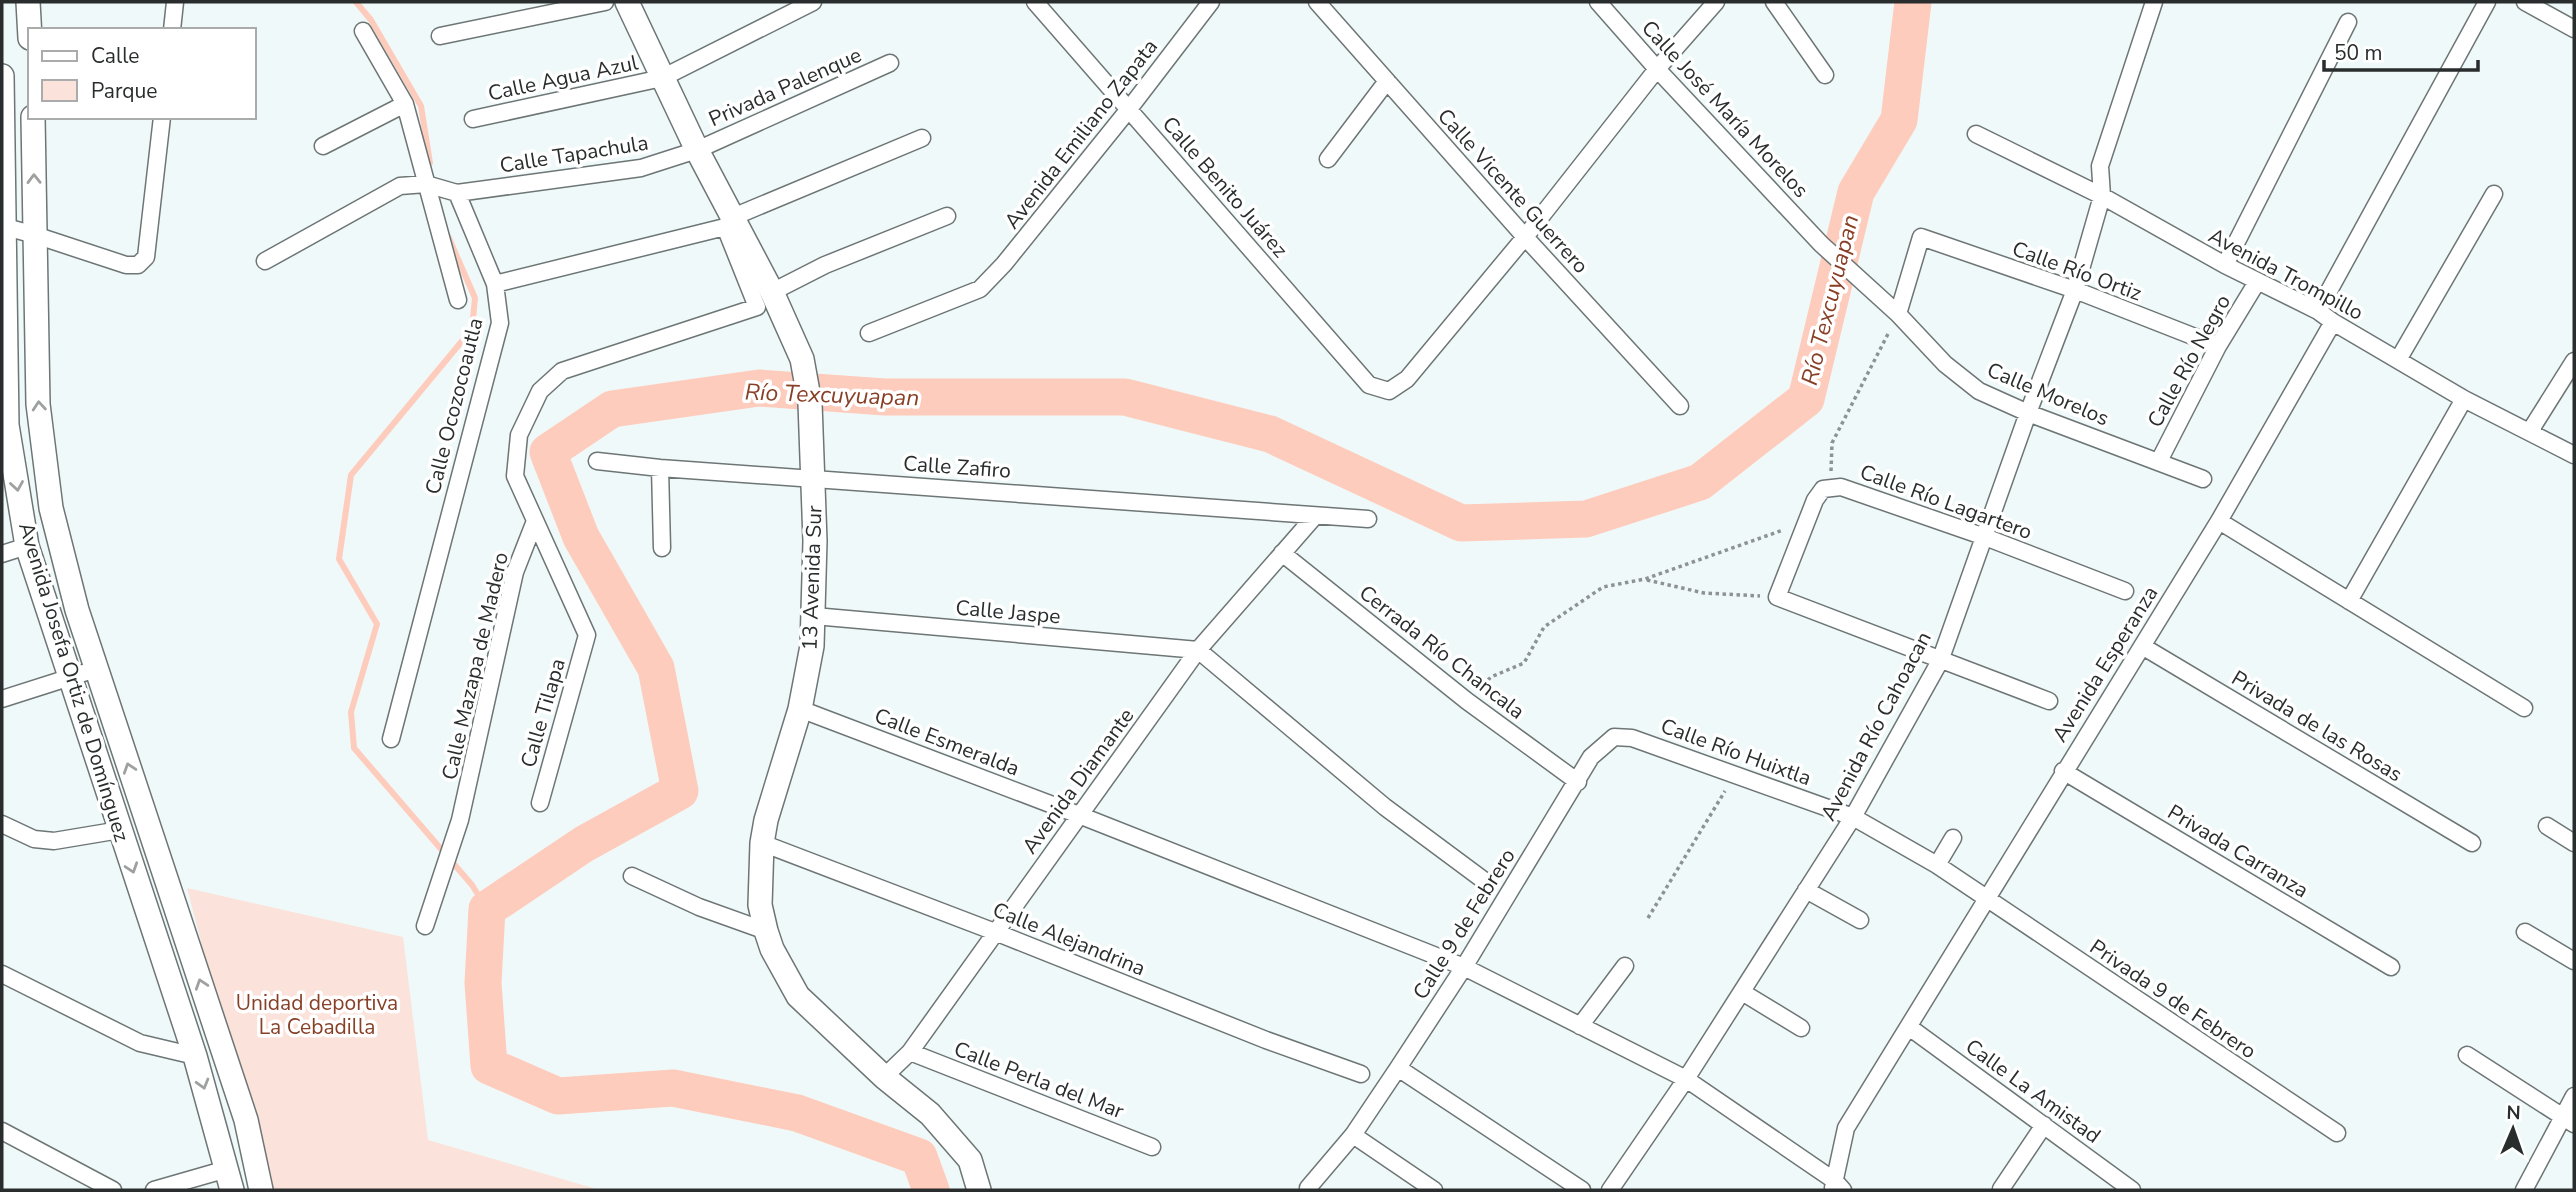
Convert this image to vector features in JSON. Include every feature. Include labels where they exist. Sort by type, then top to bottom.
[{"type":"main road","points":[[28,2],[29,28]]},
{"type":"main road","name":"13 Avenida Sur","points":[[627,2],[764,300],[802,359],[810,403],[813,477],[812,646],[800,709],[766,820],[762,844],[760,905],[766,931],[772,948],[798,996],[884,1077],[930,1114],[970,1160],[979,1190]]},
{"type":"main road","name":"Avenida Josefa Ortiz de Domínguez","points":[[2,78],[5,426],[27,546],[195,1056],[229,1180]]},
{"type":"main road","name":"Avenida Josefa Ortiz de Domínguez","points":[[33,119],[38,404],[51,508],[77,610],[246,1120],[261,1190]]},
{"type":"street","points":[[172,28],[175,2]]},
{"type":"street","points":[[440,36],[605,2]]},
{"type":"street","name":"Calle Agua Azul","points":[[473,119],[662,78],[813,2]]},
{"type":"street","name":"Calle Benito Juárez","points":[[1035,2],[1369,384],[1389,391],[1407,379],[1525,237]]},
{"type":"street","name":"Avenida Emiliano Zapata","points":[[869,332],[980,289],[1129,108],[1211,2]]},
{"type":"street","name":"Calle Vicente Guerrero","points":[[1317,2],[1679,406]]},
{"type":"street","name":"Calle José María Morelos","points":[[1598,2],[1821,244]]},
{"type":"street","points":[[1525,237],[1657,69],[1716,2]]},
{"type":"street","points":[[1774,2],[1825,75]]},
{"type":"street","name":"Avenida Río Cahoacan","points":[[1610,1190],[1686,1079],[1853,817],[1940,661],[2028,413],[2075,290],[2102,196],[2100,166],[2154,2]]},
{"type":"street","points":[[2318,311],[2487,2]]},
{"type":"street","points":[[2525,2],[2574,29]]},
{"type":"street","points":[[2225,265],[2348,22]]},
{"type":"street","points":[[363,31],[405,104],[458,300]]},
{"type":"street","name":"Privada Palenque","points":[[697,150],[890,63]]},
{"type":"street","points":[[1328,159],[1387,81]]},
{"type":"street","points":[[323,146],[405,104]]},
{"type":"street","points":[[2,226],[125,265],[138,265],[146,257],[162,119]]},
{"type":"street","name":"Avenida Trompillo","points":[[1976,134],[2102,196],[2225,265],[2318,311],[2464,399],[2574,455]]},
{"type":"street","points":[[495,284],[729,222],[922,138]]},
{"type":"street","name":"Calle Tapachula","points":[[457,193],[641,167],[697,150]]},
{"type":"street","points":[[265,261],[400,186],[426,184],[457,193]]},
{"type":"street","name":"Calle Ocozocoautla","points":[[391,739],[500,323],[495,284],[457,193]]},
{"type":"street","points":[[2398,360],[2494,194]]},
{"type":"street","points":[[535,521],[515,476],[519,435],[540,391],[562,371],[764,300],[825,265],[947,216]]},
{"type":"street","name":"Calle Río Ortiz","points":[[1898,314],[1921,237],[2075,290],[2218,346]]},
{"type":"street","name":"Calle Morelos","points":[[1821,244],[1898,314],[1945,364],[1979,391],[2028,413],[2203,479]]},
{"type":"street","name":"Calle Río Negro","points":[[2159,461],[2218,346],[2257,282]]},
{"type":"street","name":"Avenida Esperanza","points":[[1837,1187],[1846,1128],[2219,521],[2333,322]]},
{"type":"street","points":[[2530,431],[2574,362]]},
{"type":"street","points":[[2349,601],[2464,399]]},
{"type":"street","name":"Calle Zafiro","points":[[597,461],[660,468],[1368,519]]},
{"type":"street","points":[[660,468],[662,548]]},
{"type":"street","name":"Calle Río Lagartero","points":[[1823,489],[1841,487],[1985,537],[2125,591]]},
{"type":"street","points":[[1823,489],[1815,500],[1777,597],[2049,701]]},
{"type":"street","name":"Avenida Diamante","points":[[884,1077],[910,1052],[1198,650],[1315,516]]},
{"type":"street","name":"Calle Tilapa","points":[[535,521],[587,635],[540,803]]},
{"type":"street","name":"Calle Mazapa de Madero","points":[[425,926],[460,820],[516,572],[535,521]]},
{"type":"street","points":[[2219,521],[2524,708]]},
{"type":"street","points":[[2,554],[27,546]]},
{"type":"street","name":"Cerrada Río Chancala","points":[[1282,553],[1466,701],[1578,782]]},
{"type":"street","name":"Calle Jaspe","points":[[814,616],[1198,650]]},
{"type":"street","name":"Privada de las Rosas","points":[[2142,646],[2472,843]]},
{"type":"street","points":[[1198,650],[1385,807],[1486,882]]},
{"type":"street","points":[[2,699],[96,669]]},
{"type":"street","name":"Calle Esmeralda","points":[[800,709],[1079,815],[1464,967],[1686,1079],[1837,1187]]},
{"type":"street","name":"Calle Río Huixtla","points":[[1614,737],[1632,738],[1853,817],[1937,865],[1986,899]]},
{"type":"street","name":"Calle 9 de Febrero","points":[[1308,1188],[1353,1135],[1398,1068],[1464,967],[1591,757],[1614,737]]},
{"type":"street","name":"Privada Carranza","points":[[2063,771],[2391,967]]},
{"type":"street","points":[[2,824],[34,839],[54,841],[120,830]]},
{"type":"street","points":[[2547,826],[2574,843]]},
{"type":"street","points":[[1937,865],[1953,838]]},
{"type":"street","name":"Calle Alejandrina","points":[[762,844],[995,932],[1266,1040],[1361,1074]]},
{"type":"street","points":[[632,876],[699,907],[766,931]]},
{"type":"street","points":[[1806,890],[1860,920]]},
{"type":"street","name":"Privada 9 de Febrero","points":[[1986,899],[2337,1133]]},
{"type":"street","points":[[2525,932],[2574,961]]},
{"type":"street","points":[[1580,1026],[1625,966]]},
{"type":"street","points":[[2,974],[140,1043],[195,1056]]},
{"type":"street","points":[[1742,992],[1801,1028]]},
{"type":"street","name":"Calle La Amistad","points":[[1909,1027],[2132,1190]]},
{"type":"street","name":"Calle Perla del Mar","points":[[910,1052],[1152,1147]]},
{"type":"street","points":[[2467,1055],[2569,1120]]},
{"type":"street","points":[[1398,1068],[1582,1190]]},
{"type":"street","points":[[2524,1190],[2569,1120],[2574,1096]]},
{"type":"street","points":[[2001,1189],[2044,1125]]},
{"type":"street","points":[[2,1131],[113,1190]]},
{"type":"street","points":[[1353,1135],[1434,1190]]},
{"type":"street","points":[[154,1190],[229,1180]]},
{"type":"path","points":[[1823,489],[1831,474],[1832,443],[1898,314]]},
{"type":"path","points":[[1466,701],[1491,677],[1524,663],[1544,628],[1570,607],[1603,587],[1645,579],[1806,522]]},
{"type":"path","points":[[1645,579],[1704,593],[1777,597]]},
{"type":"path","points":[[1648,918],[1735,775]]},
{"type":"green space","name":"Unidad deportiva La Cebadilla","points":[[187,888],[403,937],[428,1140],[600,1190],[266,1190]]},
{"type":"waterway","points":[[356,2],[371,20],[421,106],[430,163]]},
{"type":"waterway","name":"Río Texcuyuapan","points":[[931,1190],[919,1157],[797,1113],[673,1088],[558,1096],[489,1066],[483,983],[487,909],[584,844],[680,791],[656,668],[581,537],[548,452],[612,409],[759,388],[885,397],[1125,397],[1270,434],[1461,523],[1586,519],[1700,482],[1806,399],[1856,192],[1899,120],[1913,2]]},
{"type":"waterway","points":[[448,236],[475,298],[472,329],[351,475],[339,559],[377,624],[351,712],[354,748],[472,885],[487,909]]}]
